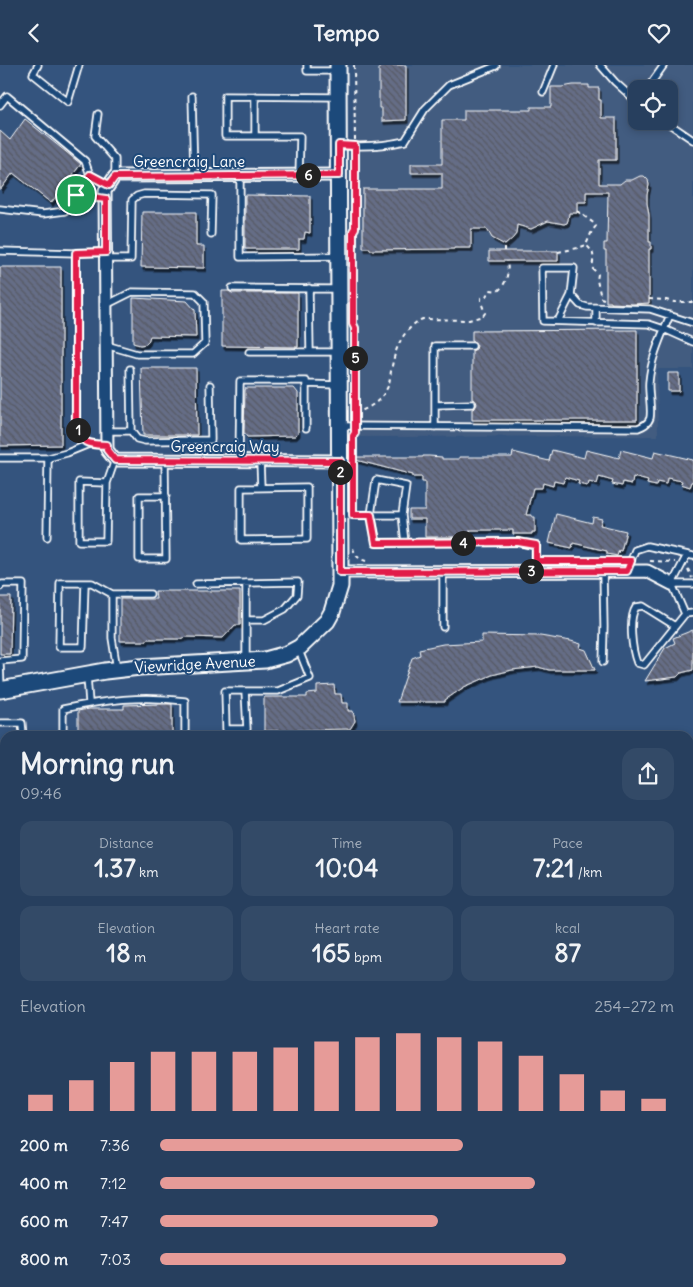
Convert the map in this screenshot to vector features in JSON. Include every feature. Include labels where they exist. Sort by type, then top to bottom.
[{"type":"street","name":"Viewridge Avenue","points":[[1,690],[117,669],[266,661],[298,648],[327,621],[332,612],[340,586],[340,461],[348,426],[340,385],[338,68]]},
{"type":"street","name":"Greencraig Lane","points":[[112,181],[194,176],[339,175]]},
{"type":"street","points":[[112,181],[106,191],[106,345],[107,450],[113,458]]},
{"type":"street","name":"Greencraig Way","points":[[113,458],[340,461]]},
{"type":"street","points":[[340,572],[603,571],[629,566],[647,571],[672,583]]},
{"type":"lane","points":[[38,65],[33,74],[68,102],[79,65]]},
{"type":"lane","points":[[307,65],[307,71],[338,68]]},
{"type":"lane","points":[[543,92],[554,65]]},
{"type":"lane","points":[[600,65],[614,82],[628,94]]},
{"type":"lane","points":[[653,80],[664,65]]},
{"type":"lane","points":[[339,145],[386,145],[405,141],[425,109],[449,85],[496,66]]},
{"type":"lane","points":[[0,105],[7,96],[85,161],[90,175]]},
{"type":"lane","points":[[192,96],[194,176]]},
{"type":"lane","points":[[300,175],[300,136],[225,136],[226,96],[339,97]]},
{"type":"lane","points":[[255,96],[255,136]]},
{"type":"lane","points":[[90,175],[112,181],[115,159],[95,136],[98,114]]},
{"type":"lane","points":[[678,129],[693,139]]},
{"type":"lane","points":[[0,209],[43,214],[65,211],[90,175]]},
{"type":"lane","points":[[240,176],[240,257],[340,256]]},
{"type":"lane","points":[[0,251],[76,253],[131,259],[132,200],[137,195],[144,194],[212,195],[211,234]]},
{"type":"lane","points":[[76,195],[106,199]]},
{"type":"lane","points":[[76,253],[76,425],[80,437],[89,444]]},
{"type":"lane","points":[[558,321],[571,295],[574,268],[542,268],[543,321],[649,324],[693,342]]},
{"type":"lane","points":[[232,288],[340,289]]},
{"type":"lane","points":[[310,288],[310,353]]},
{"type":"lane","points":[[106,305],[132,292],[195,293],[204,302],[205,343],[193,354],[137,354],[106,345]]},
{"type":"lane","points":[[571,295],[580,305],[587,307],[650,309],[693,323]]},
{"type":"lane","points":[[596,308],[596,323]]},
{"type":"lane","points":[[348,426],[638,428],[646,424],[650,418],[649,383],[652,360],[670,315]]},
{"type":"lane","points":[[435,427],[435,346],[472,346]]},
{"type":"lane","points":[[250,353],[340,353]]},
{"type":"lane","points":[[130,369],[131,431],[137,439],[146,441],[211,440],[210,385]]},
{"type":"lane","points":[[239,461],[240,381],[306,381],[306,384],[340,385]]},
{"type":"lane","points":[[306,384],[306,428]]},
{"type":"lane","points":[[435,405],[472,404]]},
{"type":"lane","points":[[107,431],[131,431]]},
{"type":"lane","points":[[0,458],[48,458],[89,444],[107,445]]},
{"type":"lane","points":[[47,537],[48,458]]},
{"type":"lane","points":[[107,483],[78,482],[78,541],[106,541],[107,483],[113,458]]},
{"type":"lane","points":[[166,460],[166,496],[166,559],[139,559],[139,496],[166,496]]},
{"type":"lane","points":[[260,461],[261,487]]},
{"type":"lane","points":[[405,543],[402,515],[406,486],[376,480],[371,515],[376,543],[405,543],[518,542],[536,545],[535,571]]},
{"type":"lane","points":[[241,487],[261,487],[307,487],[307,539],[241,540],[241,487]]},
{"type":"lane","points":[[340,515],[402,515]]},
{"type":"lane","points":[[629,566],[634,550],[647,546],[690,555],[682,564],[672,583]]},
{"type":"lane","points":[[603,571],[603,662]]},
{"type":"lane","points":[[443,627],[444,572]]},
{"type":"lane","points":[[196,583],[298,582],[297,595],[285,609],[264,620],[246,620]]},
{"type":"lane","points":[[672,583],[693,582]]},
{"type":"lane","points":[[84,583],[83,647],[59,647],[60,583],[84,583],[92,583],[112,594],[150,594]]},
{"type":"lane","points":[[246,583],[246,661]]},
{"type":"lane","points":[[672,583],[685,614]]},
{"type":"lane","points":[[0,587],[2,584],[23,584],[22,659],[0,662],[1,690]]},
{"type":"lane","points":[[112,594],[112,638],[117,669]]},
{"type":"lane","points":[[675,626],[643,606],[636,607],[633,612],[632,639],[637,663],[644,665],[685,614],[693,613]]},
{"type":"lane","points":[[246,691],[247,729],[226,729],[225,691],[246,691],[278,691],[310,678],[298,648]]},
{"type":"lane","points":[[87,675],[89,703]]},
{"type":"lane","points":[[63,731],[63,709],[89,703],[131,698],[185,701],[185,731]]},
{"type":"lane","points":[[0,723],[22,723],[23,731]]},
{"type":"path","points":[[353,471],[353,436],[355,433],[348,426],[355,413],[355,328],[353,324],[353,231],[355,228],[354,65]]},
{"type":"path","points":[[558,252],[586,245],[596,226],[577,211]]},
{"type":"path","points":[[586,245],[593,253],[592,267],[598,274],[597,279],[601,298],[606,299]]},
{"type":"path","points":[[504,247],[504,252]]},
{"type":"path","points":[[355,413],[370,407],[386,391],[400,340],[419,320],[469,320],[483,316],[485,313],[480,302],[481,298],[486,296],[490,290],[498,291],[504,285],[507,278],[507,261]]},
{"type":"path","points":[[649,299],[693,302]]},
{"type":"path","points":[[352,547],[354,554],[358,558],[366,561]]},
{"type":"path","points":[[629,566],[672,561],[685,565],[691,574],[693,582]]},
{"type":"shaded area","points":[[353,65],[693,65],[693,369],[657,369],[658,436],[354,437]]},
{"type":"building","points":[[379,65],[406,65],[406,120],[382,121],[382,108],[379,108]]},
{"type":"building","points":[[589,85],[589,88],[599,88],[601,118],[616,118],[616,160],[599,160],[599,184],[620,184],[625,180],[632,180],[640,176],[644,176],[648,180],[647,203],[649,242],[651,242],[651,249],[649,249],[649,303],[606,302],[606,251],[604,251],[604,243],[607,243],[608,192],[586,192],[586,202],[577,202],[577,213],[569,213],[567,223],[548,221],[531,229],[517,225],[516,234],[505,245],[492,238],[487,229],[471,229],[471,248],[370,250],[370,248],[363,248],[363,189],[442,189],[442,173],[411,173],[411,164],[442,164],[442,120],[464,120],[464,110],[531,110],[531,107],[551,107],[551,87]]},
{"type":"building","points":[[25,119],[81,164],[51,203],[13,173],[0,190],[0,131],[10,140]]},
{"type":"building","points":[[245,195],[310,196],[310,233],[305,232],[304,239],[299,239],[299,249],[245,249]]},
{"type":"building","points":[[142,212],[196,212],[196,246],[204,246],[204,268],[141,267]]},
{"type":"building","points":[[489,251],[558,251],[558,261],[489,261]]},
{"type":"building","points":[[0,267],[61,267],[61,445],[0,446]]},
{"type":"building","points":[[222,291],[232,293],[298,293],[298,347],[222,346]]},
{"type":"building","points":[[133,298],[187,301],[195,310],[196,337],[150,336],[146,344],[133,343]]},
{"type":"building","points":[[637,330],[637,420],[472,420],[472,409],[477,404],[472,399],[472,351],[477,346],[472,341],[472,331]]},
{"type":"building","points":[[141,368],[196,368],[197,435],[143,435]]},
{"type":"building","points":[[668,373],[679,373],[679,391],[668,391]]},
{"type":"building","points":[[246,388],[294,388],[298,393],[298,433],[295,436],[247,437],[244,433]]},
{"type":"building","points":[[552,450],[584,458],[586,450],[619,458],[621,450],[653,458],[655,451],[693,460],[693,482],[690,487],[681,484],[682,481],[667,478],[666,484],[657,482],[656,486],[647,484],[648,481],[633,477],[632,484],[623,482],[622,486],[612,484],[613,481],[599,477],[597,484],[589,482],[588,486],[578,484],[579,481],[565,477],[563,483],[554,481],[553,486],[543,483],[542,488],[533,488],[526,515],[535,517],[535,532],[532,532],[532,534],[513,534],[513,530],[470,530],[470,537],[425,537],[425,519],[409,519],[409,510],[425,510],[425,482],[422,482],[422,477],[413,477],[413,475],[352,459],[352,457],[423,456],[442,457],[442,459],[459,459],[459,457],[512,457],[513,452],[549,461]]},
{"type":"building","points":[[556,514],[592,523],[593,517],[602,519],[600,525],[626,531],[621,551],[619,550],[617,556],[607,554],[607,551],[573,543],[572,548],[549,543]]},
{"type":"building","points":[[155,591],[240,591],[240,625],[235,625],[223,638],[187,637],[180,639],[147,639],[147,641],[120,641],[120,599],[156,599]]},
{"type":"building","points":[[0,597],[11,597],[10,654],[0,654]]},
{"type":"building","points":[[693,630],[693,670],[681,673],[677,677],[645,681],[665,648],[675,643],[673,638]]},
{"type":"building","points":[[482,635],[540,636],[581,644],[580,648],[586,650],[595,670],[549,670],[538,667],[512,670],[492,675],[464,687],[445,700],[445,702],[397,702],[412,658],[420,655],[419,649],[443,644],[482,642]]},
{"type":"building","points":[[334,685],[335,694],[341,694],[342,703],[348,703],[348,711],[353,711],[355,721],[350,729],[264,731],[264,697],[307,697],[307,694],[317,693],[317,686]]},
{"type":"building","points":[[172,704],[172,731],[78,731],[78,711],[88,709],[124,709],[124,705]]},
{"type":"route","points":[[339,145],[355,146],[353,324],[355,328],[355,433],[353,436],[353,515],[371,515],[376,543],[518,542],[536,545],[536,561],[631,561],[627,571],[340,572],[340,461],[115,460],[107,450],[107,445],[89,444],[80,437],[76,425],[76,253],[106,252],[106,199],[76,195],[90,175],[109,185],[115,177],[339,175],[339,145]]}]
